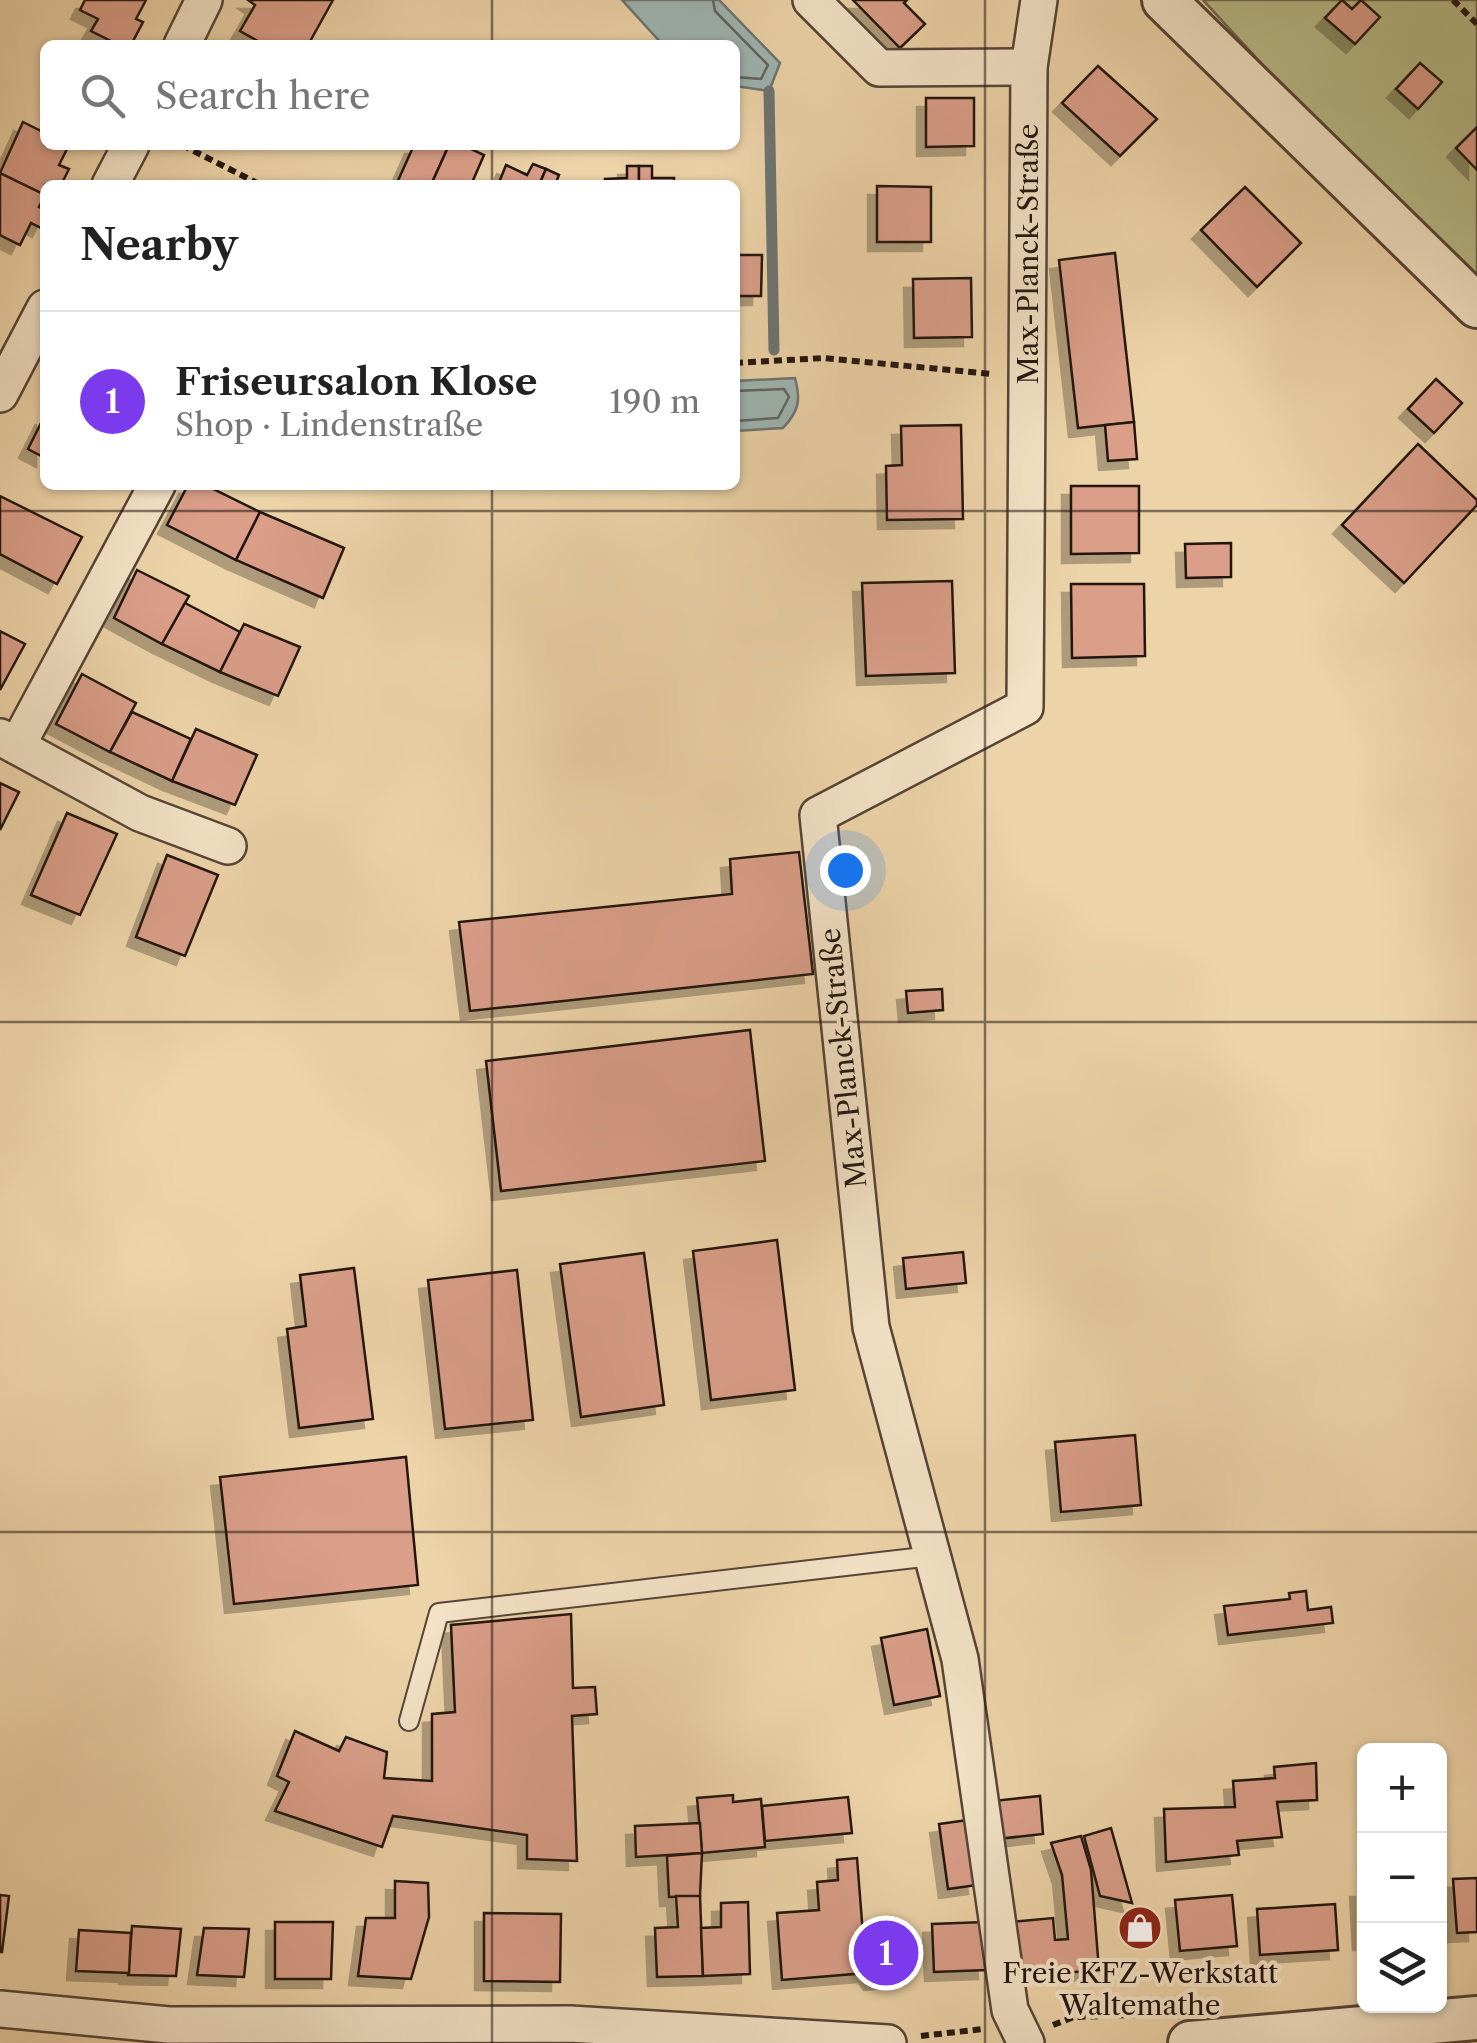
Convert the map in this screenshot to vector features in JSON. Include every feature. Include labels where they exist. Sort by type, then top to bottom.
[{"type":"street","points":[[184,40],[204,0]]},
{"type":"street","points":[[811,0],[879,68],[1029,67]]},
{"type":"street","name":"Max-Planck-Straße","points":[[1026,2043],[1010,2010],[960,1659],[871,1326],[818,815],[1024,707],[1029,67],[1039,0]]},
{"type":"street","points":[[1164,0],[1477,306]]},
{"type":"street","points":[[112,180],[128,150]]},
{"type":"street","points":[[0,394],[40,318]]},
{"type":"street","points":[[153,490],[8,741],[140,813],[228,846]]},
{"type":"street","points":[[0,2008],[169,2025],[570,2024],[888,2043]]},
{"type":"street","points":[[1190,2043],[1477,2018]]},
{"type":"lane","points":[[410,1721],[440,1613],[932,1556]]},
{"type":"path","points":[[1452,0],[1477,24]]},
{"type":"path","points":[[192,150],[252,180]]},
{"type":"path","points":[[740,363],[824,358],[1027,378]]},
{"type":"green space","points":[[1203,0],[1477,0],[1477,297]]},
{"type":"water","points":[[622,0],[719,0],[780,63],[769,91],[740,87],[740,40],[658,40]]},
{"type":"water","points":[[795,378],[797,405],[783,428],[740,431],[740,381]]},
{"type":"building","points":[[85,0],[146,0],[136,19],[143,22],[134,40],[109,40],[91,31],[98,19],[80,10]]},
{"type":"building","points":[[248,0],[333,0],[311,40],[256,40],[240,31],[255,5]]},
{"type":"building","points":[[853,0],[907,0],[904,3],[925,24],[900,48]]},
{"type":"building","points":[[1342,0],[1352,9],[1361,0],[1380,17],[1355,44],[1325,18]]},
{"type":"building","points":[[1420,63],[1442,82],[1418,109],[1396,89]]},
{"type":"building","points":[[1098,66],[1157,119],[1120,156],[1062,103]]},
{"type":"building","points":[[926,98],[974,98],[974,146],[926,147]]},
{"type":"building","points":[[23,122],[40,130],[40,150],[66,150],[59,165],[69,169],[64,180],[40,180],[40,193],[0,173]]},
{"type":"building","points":[[1477,127],[1477,170],[1456,148]]},
{"type":"building","points":[[412,150],[447,150],[433,180],[398,180]]},
{"type":"building","points":[[447,150],[474,150],[484,155],[473,180],[433,180]]},
{"type":"building","points":[[533,164],[546,169],[541,180],[500,180],[506,165],[527,175]]},
{"type":"building","points":[[627,166],[639,166],[639,180],[605,180],[605,179],[627,178]]},
{"type":"building","points":[[639,166],[652,166],[652,178],[674,178],[674,180],[639,180]]},
{"type":"building","points":[[546,169],[559,175],[557,180],[541,180]]},
{"type":"building","points":[[0,173],[40,193],[40,228],[31,223],[20,245],[0,235]]},
{"type":"building","points":[[877,186],[931,187],[931,242],[877,242]]},
{"type":"building","points":[[1245,187],[1301,243],[1257,287],[1201,230]]},
{"type":"building","points":[[1115,253],[1134,422],[1078,428],[1059,260]]},
{"type":"building","points":[[740,255],[762,255],[761,296],[740,296]]},
{"type":"building","points":[[971,278],[972,337],[914,338],[913,279]]},
{"type":"building","points":[[1436,379],[1462,403],[1434,433],[1408,409]]},
{"type":"building","points":[[1134,422],[1137,459],[1108,461],[1105,425]]},
{"type":"building","points":[[40,425],[40,455],[28,449]]},
{"type":"building","points":[[961,425],[963,519],[887,520],[886,466],[902,465],[901,426]]},
{"type":"building","points":[[1418,444],[1477,500],[1477,505],[1404,583],[1342,525]]},
{"type":"building","points":[[1071,486],[1139,486],[1139,553],[1071,554]]},
{"type":"building","points":[[185,490],[215,490],[260,512],[236,560],[167,525]]},
{"type":"building","points":[[0,496],[82,537],[57,584],[0,554]]},
{"type":"building","points":[[260,512],[344,548],[323,598],[236,560]]},
{"type":"building","points":[[1231,543],[1231,577],[1186,578],[1185,544]]},
{"type":"building","points":[[137,570],[189,596],[162,644],[114,618]]},
{"type":"building","points":[[952,581],[955,673],[866,676],[862,583]]},
{"type":"building","points":[[1071,584],[1144,584],[1145,656],[1072,658]]},
{"type":"building","points":[[185,603],[240,632],[220,672],[162,644]]},
{"type":"building","points":[[244,624],[300,647],[278,696],[220,672]]},
{"type":"building","points":[[0,631],[25,644],[0,690]]},
{"type":"building","points":[[82,674],[136,703],[110,752],[56,724]]},
{"type":"building","points":[[132,712],[191,739],[172,781],[110,752]]},
{"type":"building","points":[[196,729],[257,755],[235,805],[172,781]]},
{"type":"building","points":[[0,783],[19,792],[0,830]]},
{"type":"building","points":[[67,813],[117,834],[80,915],[31,895]]},
{"type":"building","points":[[799,852],[813,974],[470,1011],[459,922],[732,894],[730,859]]},
{"type":"building","points":[[167,855],[218,875],[185,956],[136,937]]},
{"type":"building","points":[[942,989],[943,1010],[908,1013],[906,991]]},
{"type":"building","points":[[750,1030],[765,1161],[501,1191],[486,1061]]},
{"type":"building","points":[[777,1240],[795,1390],[711,1400],[693,1251]]},
{"type":"building","points":[[963,1252],[966,1283],[906,1289],[903,1258]]},
{"type":"building","points":[[644,1253],[664,1405],[581,1417],[560,1264]]},
{"type":"building","points":[[354,1268],[373,1419],[299,1428],[287,1329],[306,1326],[300,1275]]},
{"type":"building","points":[[517,1270],[533,1420],[445,1429],[428,1280]]},
{"type":"building","points":[[1135,1435],[1141,1505],[1061,1512],[1055,1442]]},
{"type":"building","points":[[406,1457],[418,1585],[234,1604],[220,1477]]},
{"type":"building","points":[[1306,1591],[1308,1610],[1331,1607],[1333,1623],[1228,1635],[1224,1606],[1290,1599],[1289,1593]]},
{"type":"building","points":[[571,1614],[573,1688],[595,1687],[597,1714],[572,1716],[577,1861],[527,1859],[527,1835],[393,1816],[382,1847],[275,1811],[289,1782],[277,1776],[295,1731],[339,1751],[346,1737],[387,1752],[384,1778],[432,1781],[432,1714],[455,1712],[451,1625]]},
{"type":"building","points":[[927,1629],[940,1696],[894,1705],[881,1638]]},
{"type":"building","points":[[1316,1763],[1317,1800],[1277,1802],[1282,1837],[1237,1841],[1239,1855],[1166,1862],[1164,1809],[1235,1807],[1233,1781],[1275,1778],[1274,1767]]},
{"type":"building","points":[[733,1795],[733,1802],[761,1799],[765,1847],[702,1853],[697,1798]]},
{"type":"building","points":[[1040,1796],[1043,1834],[997,1839],[993,1801]]},
{"type":"building","points":[[848,1797],[852,1833],[765,1841],[762,1806]]},
{"type":"building","points":[[968,1820],[977,1885],[948,1889],[939,1824]]},
{"type":"building","points":[[700,1823],[702,1853],[636,1857],[635,1826]]},
{"type":"building","points":[[1111,1828],[1132,1903],[1100,1896],[1084,1836]]},
{"type":"building","points":[[1081,1836],[1091,1870],[1099,1970],[1015,1977],[1010,1922],[1053,1918],[1055,1940],[1068,1939],[1062,1875],[1051,1843]]},
{"type":"building","points":[[702,1853],[700,1896],[669,1897],[667,1856]]},
{"type":"building","points":[[857,1858],[866,1973],[782,1980],[777,1913],[819,1910],[817,1882],[838,1880],[837,1860]]},
{"type":"building","points":[[1477,1878],[1477,1932],[1457,1933],[1453,1879]]},
{"type":"building","points":[[395,1881],[428,1883],[429,1917],[411,1979],[358,1976],[366,1918],[395,1918]]},
{"type":"building","points":[[0,1895],[9,1896],[2,1952],[0,1952]]},
{"type":"building","points":[[1232,1895],[1237,1946],[1180,1951],[1175,1900]]},
{"type":"building","points":[[676,1896],[700,1896],[703,1976],[657,1977],[655,1928],[678,1927]]},
{"type":"building","points":[[748,1902],[750,1974],[703,1976],[701,1928],[721,1927],[721,1903]]},
{"type":"building","points":[[1335,1904],[1338,1950],[1260,1955],[1257,1909]]},
{"type":"building","points":[[484,1913],[561,1914],[560,1982],[484,1981]]},
{"type":"building","points":[[275,1922],[333,1922],[331,1979],[275,1979]]},
{"type":"building","points":[[985,1922],[987,1970],[934,1972],[932,1924]]},
{"type":"building","points":[[132,1926],[181,1929],[176,1976],[128,1975]]},
{"type":"building","points":[[204,1928],[249,1929],[244,1977],[197,1975]]},
{"type":"building","points":[[79,1930],[131,1933],[129,1973],[76,1971]]},
{"type":"building","points":[[906,1933],[909,1971],[904,1978],[873,1981],[865,1969],[863,1936]]},
{"type":"waterway","points":[[769,91],[774,350]]},
{"type":"place","name":"Freie KFZ-Werkstatt Waltemathe","points":[[1140,1928]]},
{"type":"place","name":"Friseursalon Klose","points":[[886,1953]]}]
